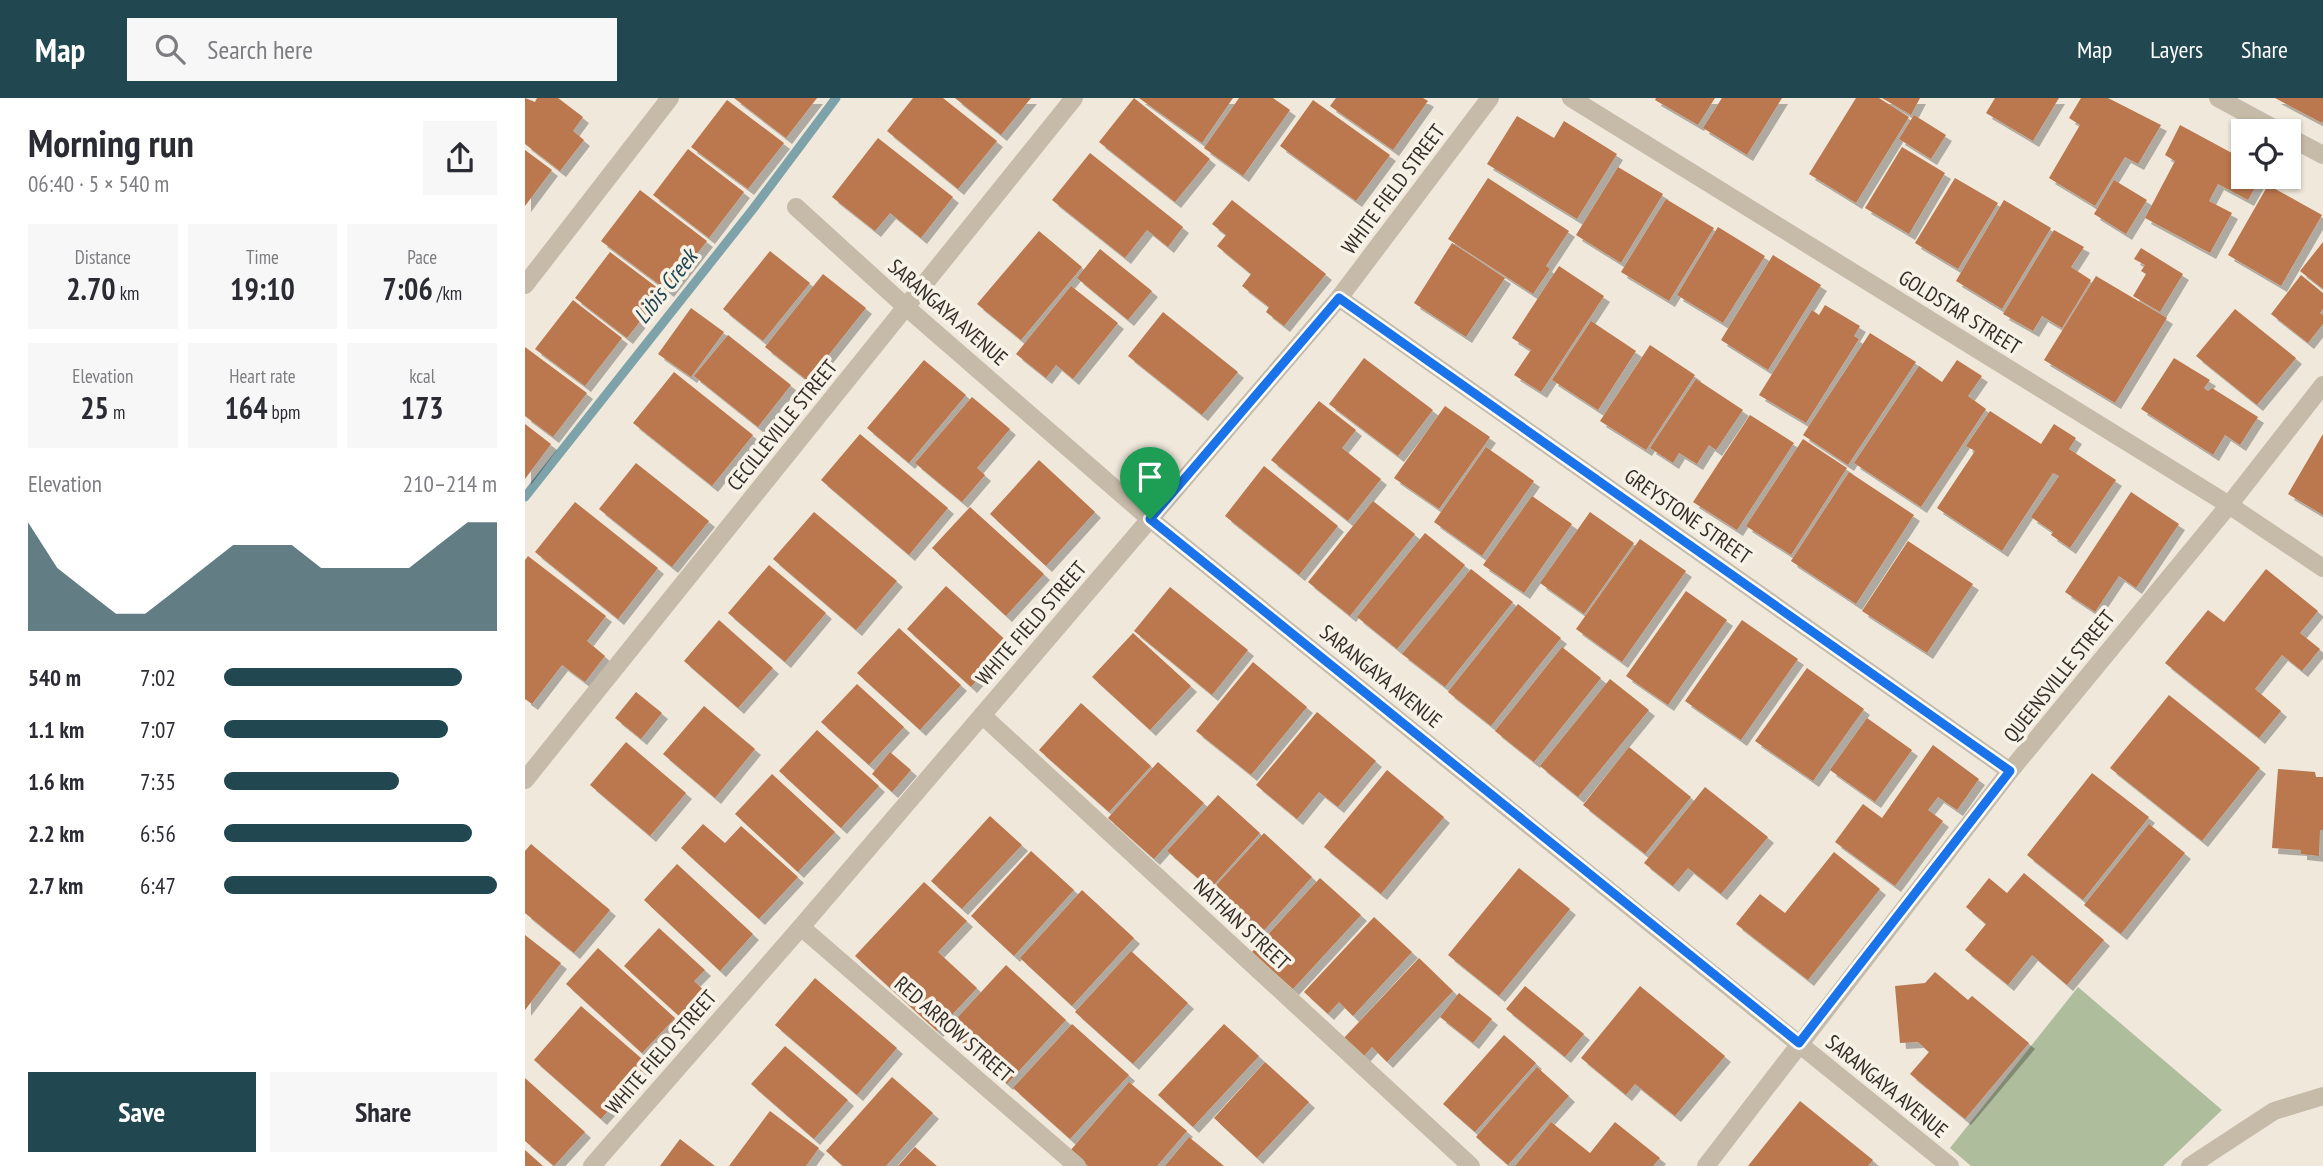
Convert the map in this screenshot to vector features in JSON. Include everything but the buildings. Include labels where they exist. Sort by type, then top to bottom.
[{"type":"street","points":[[525,285],[670,98]]},
{"type":"street","name":"CECILLEVILLE STREET","points":[[525,780],[1074,98]]},
{"type":"street","name":"WHITE FIELD STREET","points":[[592,1166],[801,927],[1339,298],[1490,98]]},
{"type":"street","name":"GOLDSTAR STREET","points":[[1571,98],[2229,505],[2323,568]]},
{"type":"street","points":[[2218,98],[2257,119]]},
{"type":"street","points":[[2301,144],[2323,156]]},
{"type":"street","name":"SARANGAYA AVENUE","points":[[796,207],[906,307],[1150,519],[1950,1166]]},
{"type":"street","name":"GREYSTONE STREET","points":[[1339,298],[2010,771]]},
{"type":"street","name":"QUEENSVILLE STREET","points":[[1706,1166],[2010,771],[2229,505],[2323,386]]},
{"type":"street","name":"NATHAN STREET","points":[[982,715],[1471,1166]]},
{"type":"street","name":"RED ARROW STREET","points":[[801,927],[1077,1166]]},
{"type":"street","points":[[2190,1166],[2274,1111],[2323,1097]]},
{"type":"green space","points":[[2078,987],[2222,1110],[2163,1166],[1971,1166],[1950,1148]]},
{"type":"waterway","name":"Libis Creek","points":[[525,497],[753,209],[836,98]]},
{"type":"route","points":[[1339,298],[2010,771],[1799,1043],[1150,519],[1339,298]]}]
